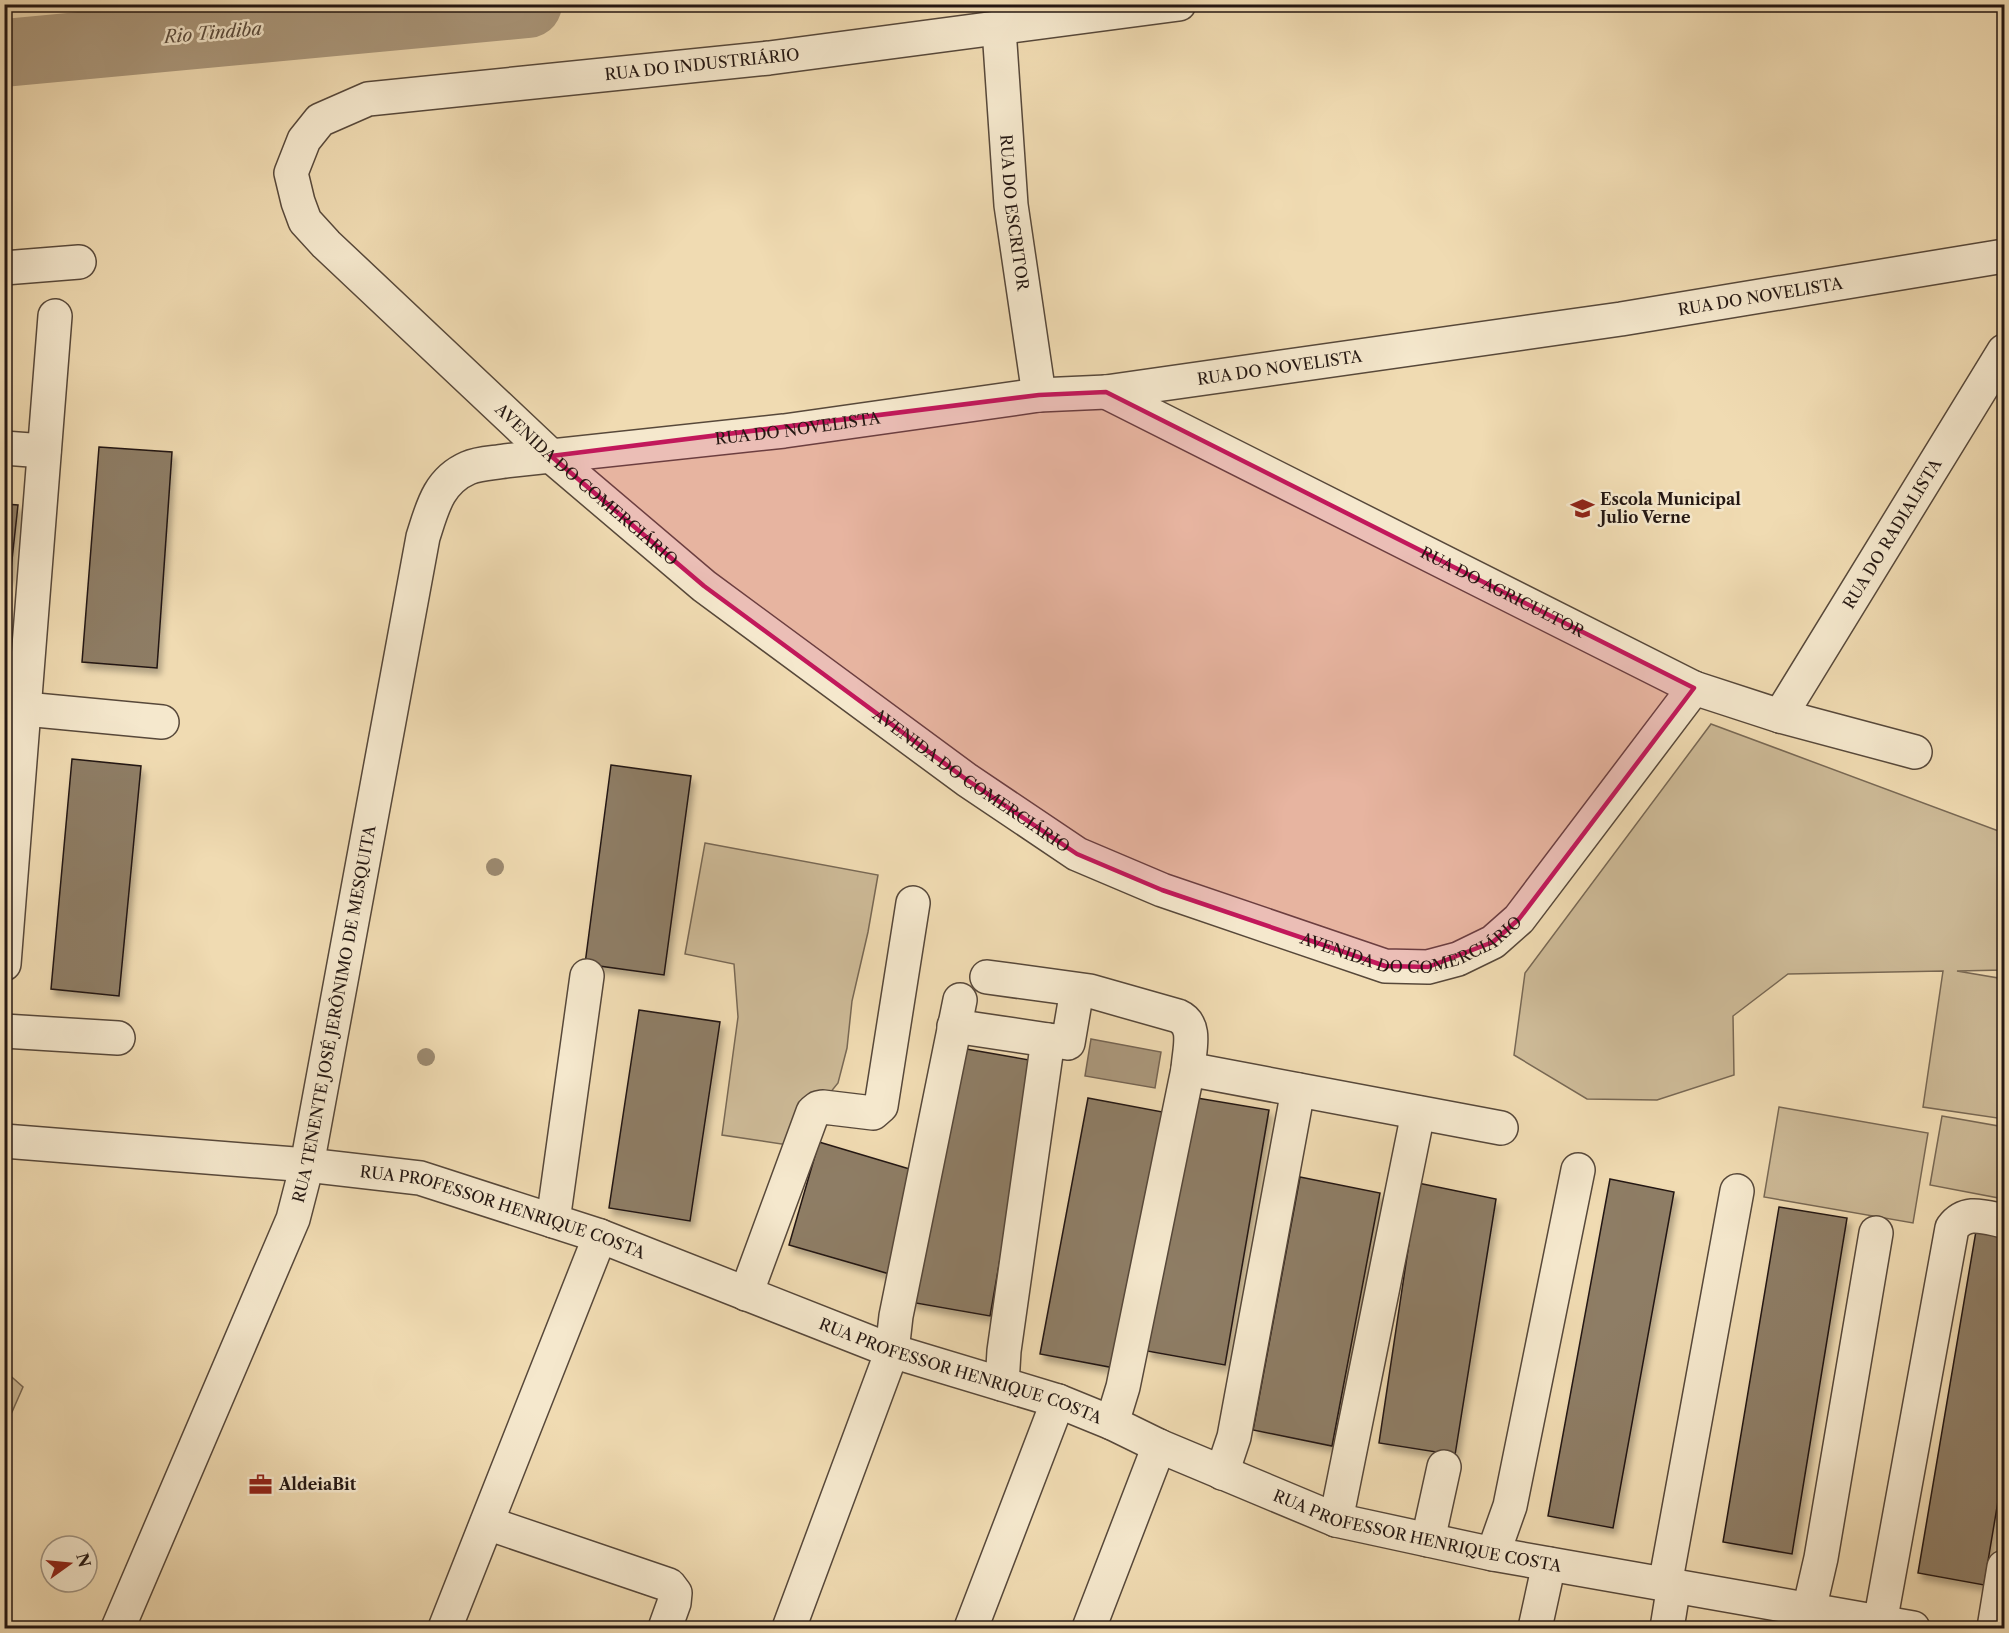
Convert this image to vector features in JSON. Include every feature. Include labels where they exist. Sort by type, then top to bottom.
[{"type":"street","name":"RUA DO INDUSTRIÁRIO","points":[[298,202],[291,172],[304,140],[320,120],[368,99],[769,58],[1179,4]]},
{"type":"street","name":"RUA DO ESCRITOR","points":[[999,29],[1011,205],[1039,395]]},
{"type":"street","name":"AVENIDA DO COMERCIÁRIO","points":[[298,202],[305,221],[326,244],[551,456],[704,586],[967,780],[1077,854],[1162,890],[1385,966],[1428,967],[1448,962],[1493,942],[1519,919],[1694,688]]},
{"type":"street","name":"RUA DO NOVELISTA","points":[[551,456],[784,431],[1039,395],[1106,392],[1621,320],[2004,256]]},
{"type":"street","points":[[4,268],[79,262]]},
{"type":"street","points":[[4,964],[10,809],[25,708],[18,631],[44,451],[55,316]]},
{"type":"street","name":"RUA DO RADIALISTA","points":[[1780,716],[2004,351]]},
{"type":"street","name":"RUA DO AGRICULTOR","points":[[1106,392],[1694,688],[1780,716],[1915,752]]},
{"type":"street","points":[[4,448],[44,451]]},
{"type":"street","name":"RUA TENENTE JOSÉ JERÔNIMO DE MESQUITA","points":[[118,1629],[293,1219],[307,1165],[421,548],[436,496],[446,482],[468,468],[551,456]]},
{"type":"street","points":[[25,708],[162,722]]},
{"type":"street","points":[[746,1294],[813,1112],[823,1107],[873,1113],[881,1106],[913,903]]},
{"type":"street","points":[[553,1221],[587,976]]},
{"type":"street","points":[[987,977],[1090,991],[1186,1019],[1191,1027],[1188,1069],[1123,1387],[1112,1423]]},
{"type":"street","points":[[789,1629],[892,1351],[896,1316],[957,1013],[1048,1040],[1068,1043],[1077,990]]},
{"type":"street","points":[[4,1031],[118,1038]]},
{"type":"street","points":[[1002,1384],[1004,1351],[1048,1040]]},
{"type":"street","points":[[1188,1069],[1501,1128]]},
{"type":"street","points":[[1222,1473],[1234,1437],[1298,1090]]},
{"type":"street","points":[[1336,1520],[1418,1113]]},
{"type":"street","name":"RUA PROFESSOR HENRIQUE COSTA","points":[[4,1142],[307,1165],[420,1178],[600,1236],[892,1351],[1058,1401],[1336,1520],[1493,1554],[1913,1629]]},
{"type":"street","points":[[1493,1554],[1510,1506],[1578,1170]]},
{"type":"street","points":[[1667,1629],[1670,1585],[1737,1191]]},
{"type":"street","points":[[1881,1623],[1952,1228],[1959,1219],[1972,1215],[2004,1221]]},
{"type":"street","points":[[1809,1610],[1823,1546],[1876,1233]]},
{"type":"street","points":[[445,1629],[600,1236]]},
{"type":"street","points":[[971,1629],[1058,1401]]},
{"type":"street","points":[[1089,1629],[1159,1446]]},
{"type":"street","points":[[1428,1540],[1444,1467]]},
{"type":"street","points":[[487,1523],[669,1585],[675,1593],[665,1629]]},
{"type":"street","points":[[1535,1629],[1549,1564]]},
{"type":"street","points":[[1994,1629],[2004,1567]]},
{"type":"highlighted area","points":[[1106,392],[1694,688],[1519,919],[1493,942],[1428,967],[1385,966],[1162,890],[1077,854],[967,780],[704,586],[551,456],[1039,395]]},
{"type":"shaded area","points":[[1711,724],[2004,833],[2004,970],[1957,971],[2004,979],[2004,1119],[1923,1107],[1943,971],[1788,974],[1733,1016],[1734,1075],[1657,1100],[1587,1099],[1514,1055],[1525,973]]},
{"type":"shaded area","points":[[705,843],[878,875],[852,1001],[847,1048],[838,1083],[788,1145],[722,1135],[738,1017],[734,964],[685,954]]},
{"type":"shaded area","points":[[1091,1039],[1161,1052],[1155,1088],[1085,1076]]},
{"type":"shaded area","points":[[1779,1107],[1928,1133],[1913,1223],[1764,1197]]},
{"type":"shaded area","points":[[1942,1116],[2004,1127],[2004,1199],[1930,1185]]},
{"type":"shaded area","points":[[5,1371],[23,1387],[5,1428]]},
{"type":"building","points":[[99,447],[172,452],[157,668],[82,662]]},
{"type":"building","points":[[4,504],[18,505],[10,578],[4,577]]},
{"type":"building","points":[[72,759],[141,766],[119,996],[51,989]]},
{"type":"building","points":[[611,765],[691,776],[664,975],[585,964]]},
{"type":"building","points":[[639,1010],[720,1022],[690,1221],[609,1208]]},
{"type":"building","points":[[955,1047],[1035,1061],[990,1316],[910,1302]]},
{"type":"building","points":[[1191,1097],[1269,1110],[1225,1365],[1147,1351]]},
{"type":"building","points":[[1088,1098],[1168,1113],[1120,1369],[1040,1354]]},
{"type":"building","points":[[819,1142],[923,1173],[893,1275],[789,1245]]},
{"type":"building","points":[[1300,1177],[1380,1193],[1332,1446],[1253,1430]]},
{"type":"building","points":[[1610,1179],[1674,1192],[1613,1528],[1548,1516]]},
{"type":"building","points":[[1418,1183],[1496,1199],[1455,1455],[1379,1443]]},
{"type":"building","points":[[1779,1207],[1847,1218],[1792,1554],[1723,1542]]},
{"type":"building","points":[[1976,1231],[2004,1236],[2004,1465],[1984,1585],[1918,1573]]},
{"type":"waterway","name":"Rio Tindiba","points":[[4,53],[528,4]]},
{"type":"place","name":"Escola Municipal Julio Verne","points":[[1582,508]]},
{"type":"place","name":"AldeiaBit","points":[[261,1484]]}]
